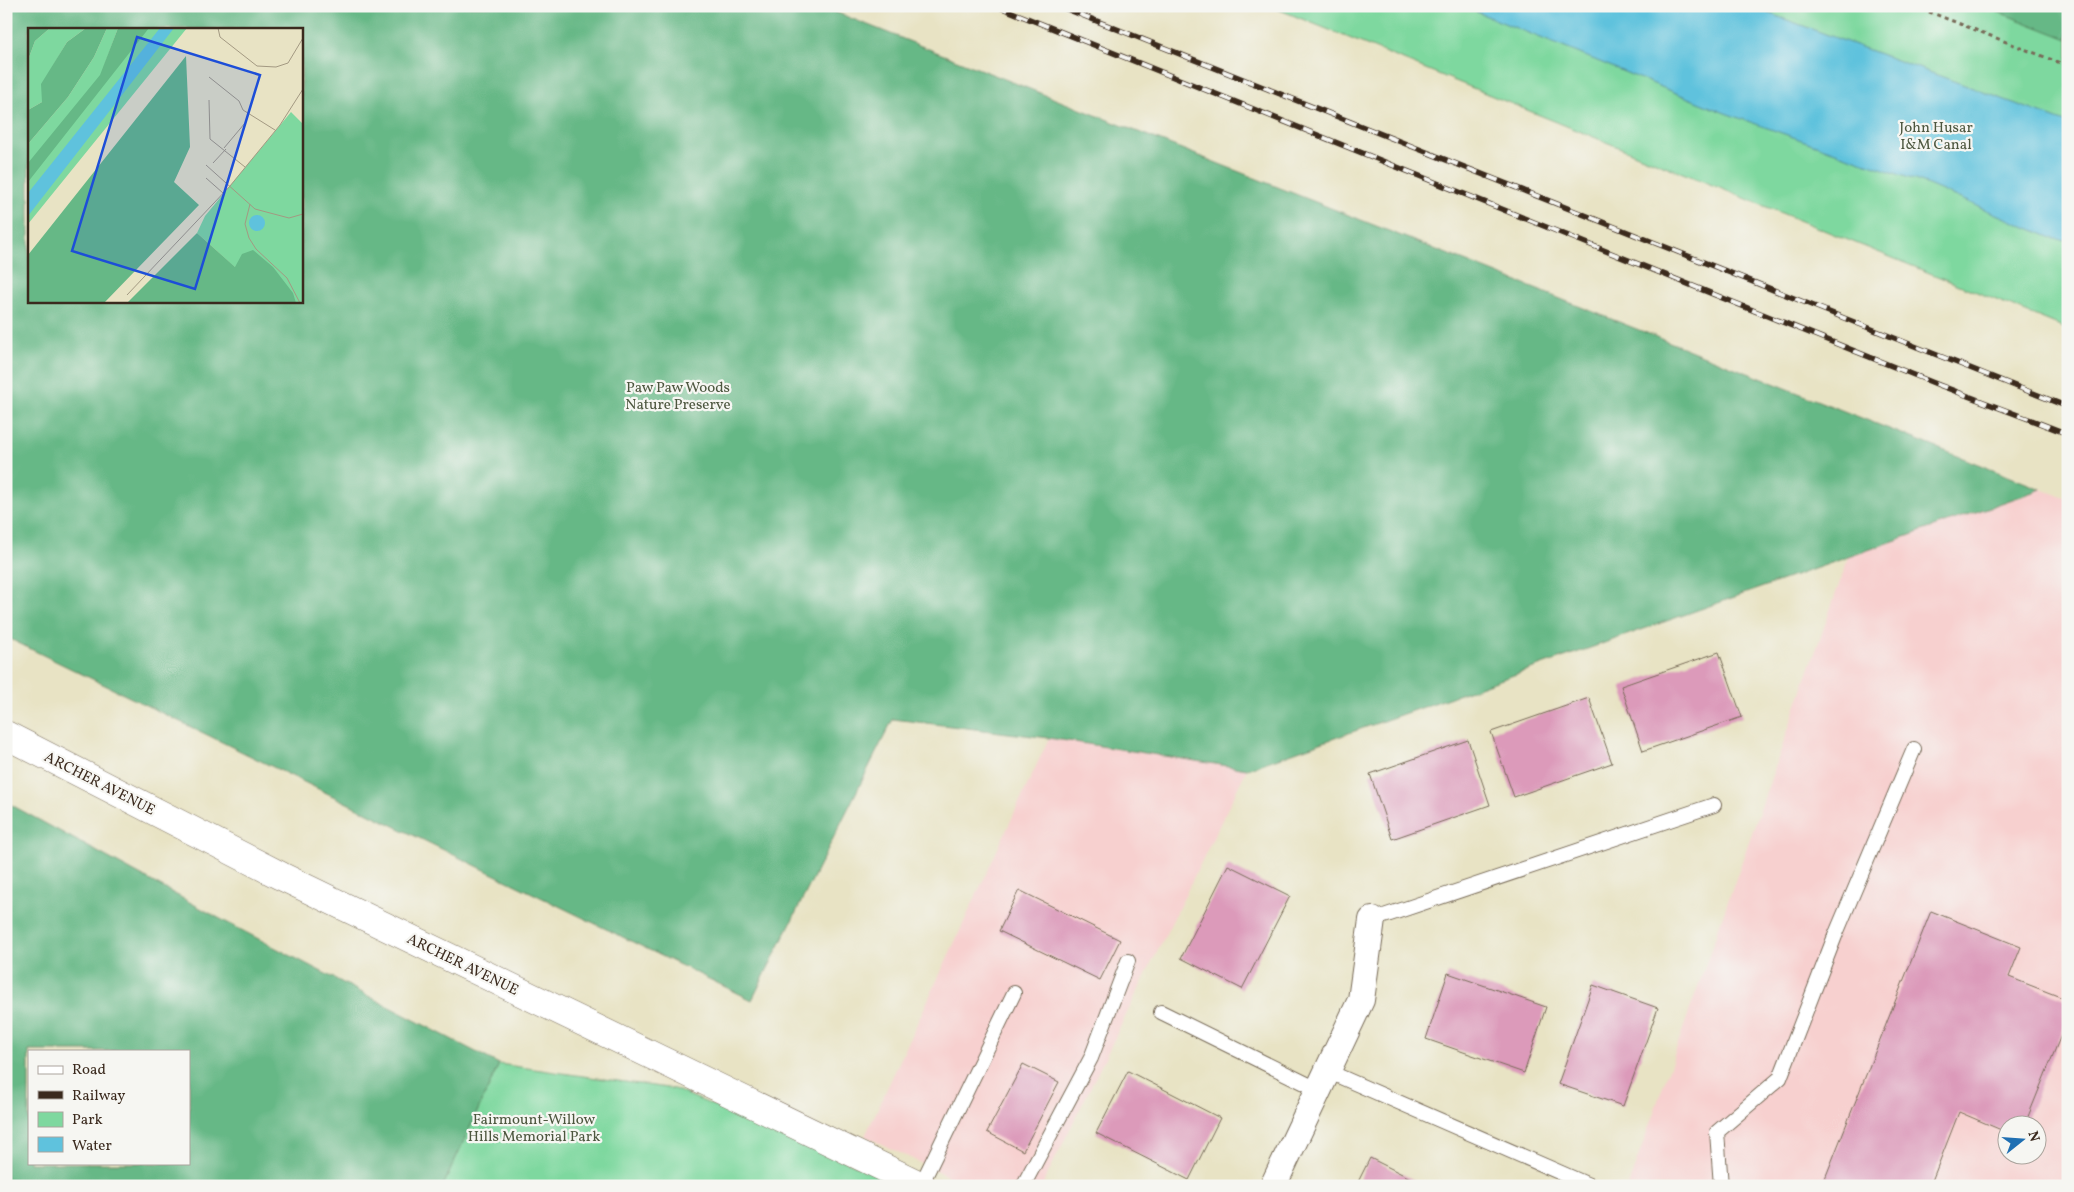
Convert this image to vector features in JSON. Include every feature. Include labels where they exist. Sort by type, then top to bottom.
[{"type":"main road","name":"ARCHER AVENUE","points":[[6,735],[290,880],[922,1186]]},
{"type":"street","points":[[1273,1186],[1361,1000],[1372,920]]},
{"type":"lane","points":[[1721,1186],[1717,1132],[1780,1078],[1835,936],[1914,749]]},
{"type":"lane","points":[[1372,920],[1714,805]]},
{"type":"lane","points":[[1023,1186],[1091,1058],[1128,961]]},
{"type":"lane","points":[[922,1186],[1014,993]]},
{"type":"lane","points":[[1161,1012],[1323,1080],[1592,1186]]},
{"type":"path","points":[[1914,6],[2068,66]]},
{"type":"shaded area","points":[[2041,489],[2068,499],[2068,1186],[1628,1186],[1849,556]]},
{"type":"shaded area","points":[[1049,738],[1247,769],[1042,1186],[968,1186],[865,1136]]},
{"type":"green space","name":"Paw Paw Woods Nature Preserve","points":[[6,6],[820,6],[2041,489],[1247,769],[1049,738],[893,719],[752,1000],[6,637]]},
{"type":"green space","name":"John Husar I&M Canal","points":[[1270,6],[2068,6],[2068,329]]},
{"type":"green space","points":[[1983,6],[2068,6],[2068,39]]},
{"type":"green space","points":[[6,802],[226,922],[499,1064],[443,1186],[6,1186]]},
{"type":"green space","name":"Fairmount-Willow Hills Memorial Park","points":[[499,1064],[674,1089],[905,1186],[443,1186]]},
{"type":"water","points":[[1462,6],[1749,6],[2068,123],[2068,240],[2054,239],[1926,184],[1725,113]]},
{"type":"building","points":[[1719,652],[1742,717],[1643,751],[1621,686]]},
{"type":"building","points":[[1589,698],[1612,763],[1514,797],[1491,732]]},
{"type":"building","points":[[1468,740],[1490,805],[1392,839],[1370,774]]},
{"type":"building","points":[[1228,865],[1290,896],[1242,989],[1181,958]]},
{"type":"building","points":[[1019,890],[1120,940],[1100,980],[999,931]]},
{"type":"building","points":[[1931,911],[2021,947],[2009,977],[2068,1000],[2068,1018],[2029,1114],[1996,1114],[1996,1128],[1959,1112],[1930,1186],[1822,1186]]},
{"type":"building","points":[[1448,973],[1546,1007],[1524,1073],[1426,1039]]},
{"type":"building","points":[[1593,985],[1658,1008],[1623,1106],[1558,1084]]},
{"type":"building","points":[[1023,1064],[1059,1082],[1023,1151],[987,1132]]},
{"type":"building","points":[[1128,1071],[1220,1118],[1189,1180],[1096,1133]]},
{"type":"building","points":[[1370,1158],[1426,1186],[1356,1186]]},
{"type":"railway","points":[[997,6],[1939,385],[2068,434]]},
{"type":"railway","points":[[1059,6],[2068,407]]}]
